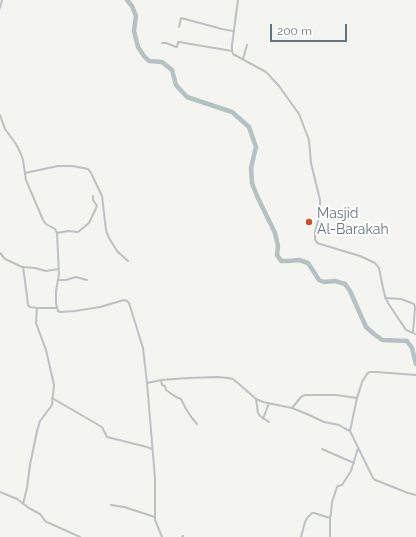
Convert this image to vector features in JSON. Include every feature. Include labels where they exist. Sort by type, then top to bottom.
[{"type":"street","points":[[0,8],[2,0]]},
{"type":"street","points":[[232,51],[233,31],[238,0]]},
{"type":"street","points":[[179,26],[181,18],[233,31]]},
{"type":"street","points":[[162,43],[176,47],[179,42],[232,51],[233,54],[266,72],[279,86],[299,114],[310,144],[310,163],[320,200],[320,214],[315,232],[315,240],[375,263],[380,268],[382,288],[385,298],[406,330],[415,334],[414,304],[401,299],[385,298]]},
{"type":"street","points":[[243,59],[247,45]]},
{"type":"street","points":[[0,115],[5,129],[16,144],[24,160],[26,180],[43,220],[46,224],[55,229],[57,233],[58,280],[56,291],[57,308],[59,312],[100,306],[121,301],[127,301],[130,306],[143,348],[152,449],[155,517],[157,528],[162,537]]},
{"type":"street","points":[[25,173],[58,166],[73,166],[88,169],[102,196],[106,230],[109,238],[117,251],[128,261]]},
{"type":"street","points":[[57,233],[68,231],[78,232],[89,223],[97,206],[93,200],[93,196]]},
{"type":"street","points":[[0,252],[4,259],[23,267],[46,271],[58,269]]},
{"type":"street","points":[[23,267],[28,305],[30,307],[37,308],[57,308]]},
{"type":"street","points":[[58,280],[76,277],[88,280]]},
{"type":"street","points":[[23,504],[37,431],[40,421],[51,406],[54,384],[46,350],[36,323],[37,308]]},
{"type":"street","points":[[350,431],[357,398],[365,376],[369,372],[414,375]]},
{"type":"street","points":[[147,383],[162,380],[218,377],[228,378],[239,384],[256,399],[292,408],[324,422],[338,424],[350,431],[375,480],[416,495]]},
{"type":"street","points":[[162,380],[162,385],[165,386],[166,390],[181,399],[186,410],[198,424]]},
{"type":"street","points":[[292,408],[304,395],[336,395],[357,398]]},
{"type":"street","points":[[52,398],[102,427],[107,437],[152,449]]},
{"type":"street","points":[[256,399],[258,413],[263,419],[269,422]]},
{"type":"street","points":[[263,419],[269,403]]},
{"type":"street","points":[[330,537],[330,518],[337,486],[343,485],[351,471],[359,447]]},
{"type":"street","points":[[322,449],[354,463]]},
{"type":"street","points":[[0,492],[17,499],[40,514],[46,522],[80,537]]},
{"type":"street","points":[[111,505],[124,506],[155,517]]},
{"type":"street","points":[[301,537],[305,522],[312,513],[330,518]]},
{"type":"waterway","points":[[127,0],[132,6],[136,16],[134,31],[138,47],[144,56],[149,61],[162,62],[172,70],[176,85],[187,97],[232,112],[249,127],[256,147],[251,168],[252,183],[275,233],[278,246],[277,255],[281,261],[299,260],[308,263],[319,280],[324,282],[335,281],[345,284],[350,291],[366,327],[382,340],[407,341],[412,348],[416,364]]},
{"type":"place","name":"Masjid Al-Barakah","points":[[309,222]]}]
